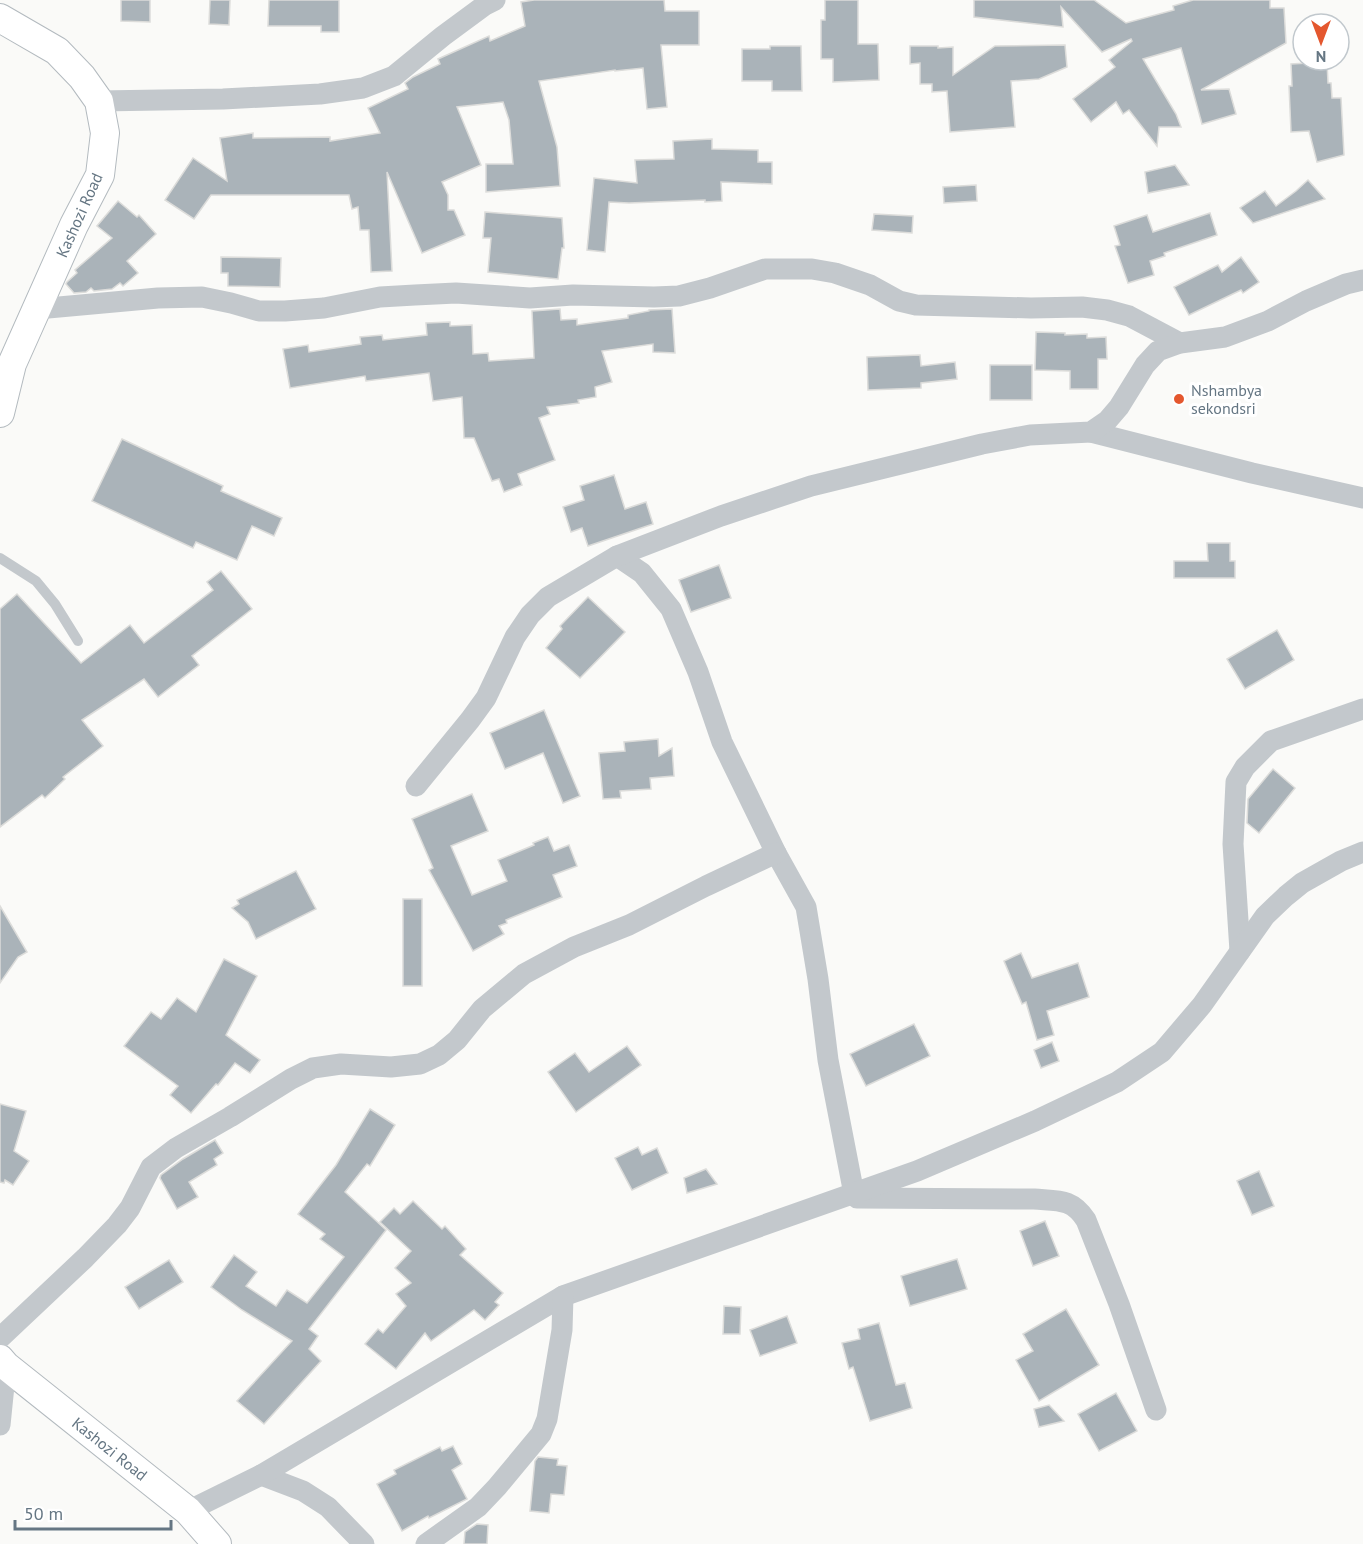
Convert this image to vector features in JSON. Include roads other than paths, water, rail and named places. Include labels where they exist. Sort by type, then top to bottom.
[{"type":"main road","name":"Kashozi Road","points":[[0,18],[57,51],[82,77],[99,101],[105,133],[100,175],[74,225],[12,364],[0,413]]},
{"type":"main road","name":"Kashozi Road","points":[[3,1362],[188,1511],[217,1544]]},
{"type":"street","points":[[99,101],[223,99],[320,94],[363,88],[394,76],[484,5],[495,0]]},
{"type":"street","points":[[37,309],[158,298],[202,297],[259,311],[285,311],[324,308],[380,297],[456,293],[530,298],[573,295],[678,296],[710,288],[765,269],[812,269],[835,273],[870,285],[899,301],[915,305],[1082,307],[1107,310],[1129,316],[1180,343]]},
{"type":"street","points":[[1091,432],[1107,421],[1119,407],[1144,365],[1158,351],[1180,343],[1225,337],[1268,321],[1346,284],[1363,280]]},
{"type":"street","points":[[416,786],[486,698],[515,637],[530,615],[548,597],[617,556],[721,516],[811,486],[982,444],[1030,435],[1091,432],[1252,473],[1363,498]]},
{"type":"street","points":[[617,556],[642,573],[670,609],[698,672],[722,742],[776,854],[806,907],[849,1196]]},
{"type":"street","points":[[1240,951],[1233,844],[1236,782],[1245,767],[1271,741],[1363,709]]},
{"type":"street","points":[[188,1511],[261,1475],[563,1296],[917,1171],[1117,1082],[1162,1052],[1203,1005],[1265,916],[1286,896],[1302,883],[1341,861],[1363,852]]},
{"type":"street","points":[[0,1338],[117,1225],[130,1208],[151,1167],[176,1148],[291,1079],[314,1068],[340,1064],[391,1066],[420,1064],[439,1056],[457,1040],[482,1009],[524,974],[574,947],[629,925],[776,854]]},
{"type":"street","points":[[849,1196],[1034,1199],[1072,1204],[1086,1220],[1119,1304],[1156,1410]]},
{"type":"street","points":[[426,1544],[478,1507],[497,1488],[541,1434],[547,1419],[562,1330],[563,1296]]},
{"type":"street","points":[[0,1425],[3,1362]]},
{"type":"street","points":[[261,1475],[303,1491],[328,1507],[364,1544]]},
{"type":"lane","points":[[0,558],[36,581],[55,603],[78,641]]},
{"type":"place","name":"Nshambya sekondsri","points":[[1179,399]]}]
